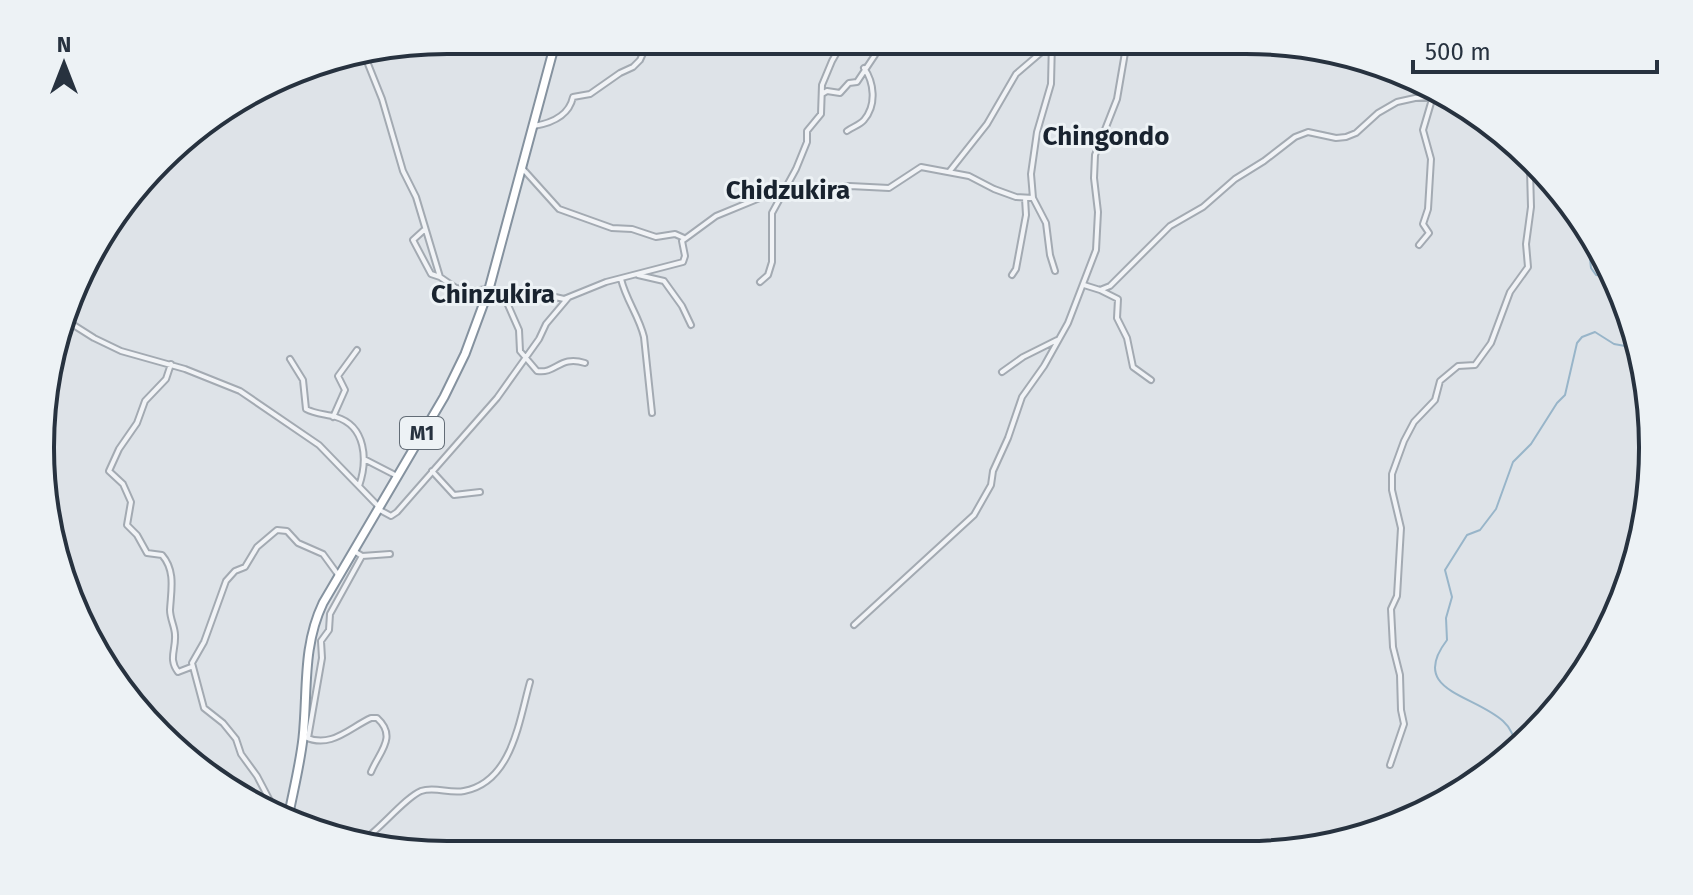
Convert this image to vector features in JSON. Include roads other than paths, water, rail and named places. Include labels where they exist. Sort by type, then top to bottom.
[{"type":"highway","name":"M1","points":[[290,808],[305,737],[308,646],[316,618],[454,376],[476,327],[552,54]]},
{"type":"street","points":[[533,125],[557,119],[569,108],[573,97],[590,94],[633,67],[643,54]]},
{"type":"street","points":[[760,282],[769,273],[772,262],[772,213],[787,188],[807,142],[807,131],[821,114],[827,72],[837,54]]},
{"type":"street","points":[[822,94],[827,91],[839,93],[849,83],[855,83],[875,54]]},
{"type":"street","points":[[949,172],[987,124],[1016,74],[1038,54]]},
{"type":"street","points":[[1052,54],[1051,84],[1037,132],[1031,174],[1033,198],[1046,223],[1055,271]]},
{"type":"street","points":[[854,625],[974,515],[991,485],[993,471],[1022,397],[1059,339],[1096,250],[1095,155],[1117,99],[1125,54]]},
{"type":"street","points":[[367,63],[416,197],[440,277]]},
{"type":"street","points":[[847,131],[864,121],[870,109],[873,87],[864,68]]},
{"type":"street","points":[[1100,290],[1115,281],[1170,226],[1203,207],[1235,179],[1295,137],[1308,132],[1336,138],[1352,135],[1390,105],[1424,97]]},
{"type":"street","points":[[1419,245],[1429,233],[1423,224],[1428,209],[1431,159],[1423,130],[1431,101]]},
{"type":"street","points":[[74,325],[121,351],[171,364],[240,391],[319,445],[378,508],[389,515],[396,513],[497,398],[546,324],[568,298],[606,282],[683,262],[684,238],[716,216],[787,188],[886,188],[918,167],[969,176],[994,189],[1033,198]]},
{"type":"street","points":[[522,168],[559,209],[612,228],[632,229],[656,237],[675,234],[684,238]]},
{"type":"street","points":[[1390,765],[1404,727],[1391,609],[1397,596],[1401,528],[1392,490],[1392,474],[1404,441],[1414,422],[1435,400],[1440,381],[1458,366],[1478,362],[1491,343],[1510,292],[1526,270],[1530,176]]},
{"type":"street","points":[[1012,275],[1016,269],[1026,215],[1025,198]]},
{"type":"street","points":[[424,230],[413,240],[431,274],[456,288],[470,291],[489,289],[504,296],[542,294],[568,298]]},
{"type":"street","points":[[636,274],[664,281],[691,325]]},
{"type":"street","points":[[621,279],[644,337],[652,413]]},
{"type":"street","points":[[1084,285],[1118,299],[1117,318],[1127,338],[1133,367],[1151,380]]},
{"type":"street","points":[[504,296],[519,330],[520,351],[540,373],[570,360],[585,363]]},
{"type":"street","points":[[1002,372],[1023,357],[1059,339]]},
{"type":"street","points":[[333,417],[345,390],[338,376],[357,350]]},
{"type":"street","points":[[290,359],[303,380],[306,409],[355,427],[360,436],[363,458],[359,486]]},
{"type":"street","points":[[171,364],[166,379],[145,401],[137,423],[119,449],[109,471],[123,484],[131,502],[128,528],[137,535],[147,553],[162,555],[168,563],[173,586],[170,612],[175,634],[173,665],[178,672],[191,667]]},
{"type":"street","points":[[363,458],[397,476]]},
{"type":"street","points":[[432,471],[454,495],[480,492]]},
{"type":"street","points":[[268,797],[241,754],[236,739],[223,723],[206,711],[191,667],[204,642],[226,581],[235,571],[245,567],[257,547],[272,533],[282,529],[287,531],[298,543],[323,554],[339,576]]},
{"type":"street","points":[[354,551],[362,556],[390,554]]},
{"type":"street","points":[[362,556],[330,614],[329,628],[321,641],[322,658],[305,737],[316,741],[336,739],[364,721],[377,718],[384,725],[387,738],[371,772]]},
{"type":"street","points":[[372,833],[416,793],[434,789],[461,792],[474,789],[496,773],[511,749],[530,682]]},
{"type":"waterway","points":[[1590,259],[1591,268],[1599,275]]},
{"type":"waterway","points":[[1513,736],[1503,721],[1449,690],[1435,670],[1437,657],[1447,640],[1446,618],[1452,597],[1445,570],[1467,535],[1480,530],[1496,509],[1513,462],[1531,444],[1565,395],[1577,343],[1582,337],[1595,332],[1614,344],[1626,346]]},
{"type":"district","name":"Chingondo","points":[[1106,136]]},
{"type":"district","name":"Chidzukira","points":[[788,190]]},
{"type":"district","name":"Chinzukira","points":[[493,294]]}]
